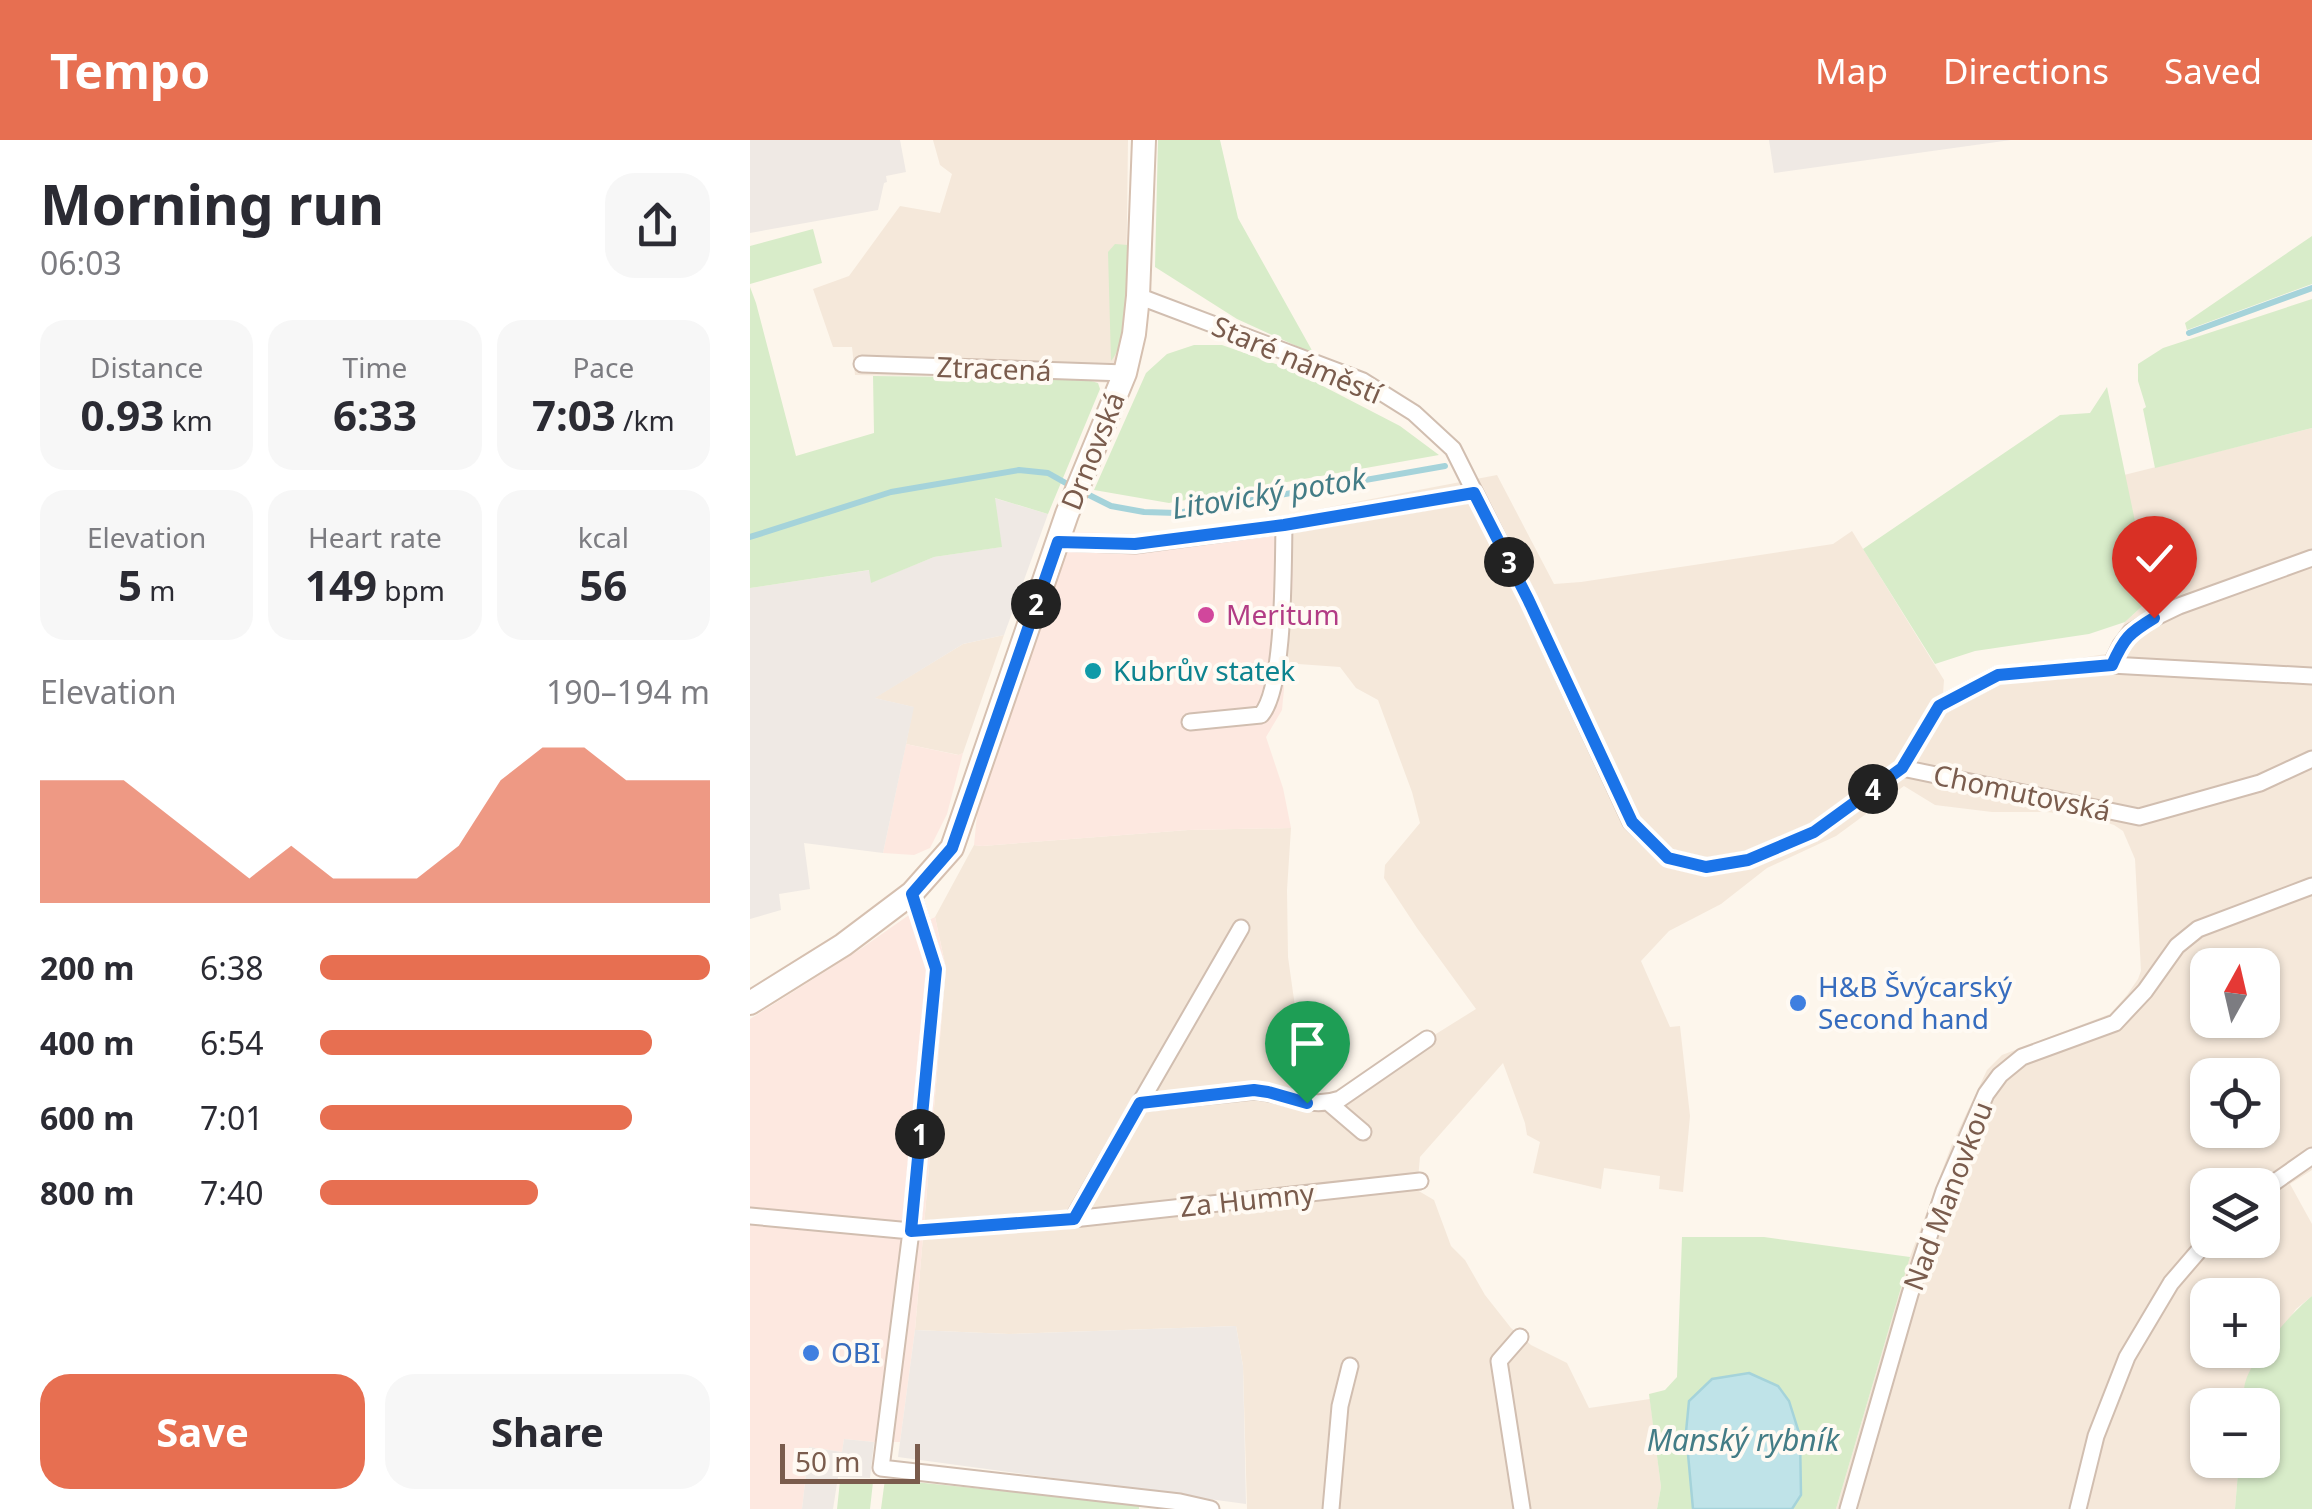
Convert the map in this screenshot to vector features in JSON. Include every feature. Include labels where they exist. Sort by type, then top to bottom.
[{"type":"main road","name":"Drnovská","points":[[750,1003],[843,945],[912,894],[952,848],[1068,514],[1125,372],[1138,296],[1144,140]]},
{"type":"street","name":"Staré náměstí","points":[[1138,296],[1363,381],[1414,412],[1453,449],[1632,822],[1668,858],[1706,867],[1748,860],[1814,832],[1902,768]]},
{"type":"street","name":"Ztracená","points":[[862,364],[1125,372]]},
{"type":"street","points":[[1058,542],[1135,544],[1284,525],[1474,493]]},
{"type":"street","points":[[1190,722],[1261,716],[1268,707],[1283,602],[1284,525]]},
{"type":"street","points":[[2112,665],[2131,632],[2154,618],[2312,558]]},
{"type":"street","points":[[1902,768],[1939,706],[1998,675],[2112,665],[2312,676]]},
{"type":"street","name":"Chomutovská","points":[[1902,768],[2139,817],[2260,783],[2312,758]]},
{"type":"street","name":"Nad Manovkou","points":[[1848,1509],[1944,1191],[1986,1094],[2000,1074],[2022,1057],[2115,1023],[2145,991],[2177,946],[2198,928],[2312,886]]},
{"type":"street","points":[[912,894],[936,969],[911,1231],[881,1468],[1180,1502],[1211,1509]]},
{"type":"street","points":[[1074,1219],[1240,928]]},
{"type":"street","points":[[1140,1103],[1254,1090],[1307,1103],[1328,1103],[1427,1039]]},
{"type":"street","points":[[1328,1103],[1364,1132]]},
{"type":"street","points":[[2280,1178],[2312,1156]]},
{"type":"street","name":"Za Humny","points":[[750,1216],[911,1231],[1074,1219],[1420,1181]]},
{"type":"street","points":[[2078,1509],[2096,1436],[2127,1357],[2171,1283],[2193,1258]]},
{"type":"street","points":[[1520,1337],[1499,1361],[1522,1509]]},
{"type":"street","points":[[1331,1509],[1340,1406],[1350,1366]]},
{"type":"shaded area","points":[[750,140],[900,140],[906,172],[886,176],[878,210],[750,233]]},
{"type":"shaded area","points":[[933,140],[1128,140],[1126,299],[1120,352],[1109,383],[855,375],[852,347],[833,347],[813,289],[849,276],[900,206],[940,213],[952,174],[940,165]]},
{"type":"shaded area","points":[[1769,140],[2011,140],[1774,173]]},
{"type":"shaded area","points":[[2312,428],[2312,1170],[2290,1184],[2312,1224],[2312,1296],[2296,1309],[2280,1332],[2280,1278],[2190,1278],[2190,1368],[2255,1368],[2245,1388],[2190,1388],[2190,1478],[2238,1478],[2235,1509],[1836,1509],[1910,1257],[1952,1144],[1987,1070],[2002,1055],[2110,1014],[2141,971],[2135,859],[2123,831],[2087,816],[1935,805],[1904,786],[1836,836],[1767,868],[1721,904],[1669,931],[1641,961],[1670,1027],[1680,1026],[1690,1116],[1683,1192],[1659,1189],[1660,1176],[1604,1168],[1601,1189],[1533,1173],[1540,1142],[1527,1135],[1503,1063],[1420,1157],[1417,1190],[1434,1200],[1451,1246],[1465,1260],[1485,1295],[1511,1328],[1531,1345],[1567,1363],[1589,1408],[1650,1399],[1661,1487],[1657,1509],[1247,1509],[1243,1366],[1236,1326],[1009,1334],[915,1330],[946,968],[935,917],[974,845],[1188,830],[1291,828],[1288,957],[1300,1068],[1313,1095],[1343,1092],[1476,1009],[1384,878],[1385,865],[1420,823],[1378,700],[1356,688],[1340,667],[1284,663],[1292,584],[1293,514],[1497,475],[1554,584],[1833,544],[1852,531],[1944,680],[1943,694],[1990,672],[2106,654],[2125,622],[2151,598],[2124,475]]},
{"type":"shaded area","points":[[994,498],[1048,514],[1004,635],[963,644],[875,698],[914,707],[883,853],[804,843],[810,889],[779,894],[781,910],[750,919],[750,588],[870,570],[872,582],[934,557],[1001,547]]},
{"type":"shaded area","points":[[1293,514],[1293,584],[1282,710],[1266,737],[1291,828],[1188,830],[974,845],[979,795],[1071,532],[1141,534]]},
{"type":"shaded area","points":[[1004,635],[963,753],[906,744],[913,707],[874,698],[963,644]]},
{"type":"shaded area","points":[[906,744],[963,753],[947,814],[930,848],[914,855],[883,853]]},
{"type":"shaded area","points":[[909,915],[914,928],[935,917],[946,968],[915,1330],[900,1442],[844,1439],[842,1452],[809,1447],[802,1509],[750,1509],[750,1019]]},
{"type":"shaded area","points":[[1236,1326],[1243,1366],[1246,1504],[898,1457],[915,1330],[1009,1334]]},
{"type":"shaded area","points":[[844,1439],[874,1442],[870,1478],[838,1477],[833,1509],[802,1509],[809,1447],[842,1452]]},
{"type":"green space","points":[[1158,140],[1220,140],[1238,218],[1314,354],[1237,319],[1155,267]]},
{"type":"green space","points":[[813,229],[822,263],[750,284],[750,246]]},
{"type":"green space","points":[[2312,236],[2312,284],[2187,330],[2185,323]]},
{"type":"green space","points":[[1115,244],[1128,245],[1127,289],[1121,339],[1111,361],[1108,252]]},
{"type":"green space","points":[[750,287],[796,456],[874,433],[873,376],[1041,378],[1098,383],[1100,389],[1048,514],[995,498],[1002,547],[934,557],[871,583],[869,570],[750,588]]},
{"type":"green space","points":[[2312,299],[2312,428],[2155,468],[2138,364],[2163,348]]},
{"type":"green space","points":[[1194,345],[1222,345],[1290,369],[1400,426],[1439,455],[1169,503],[1094,490],[1146,373],[1167,354]]},
{"type":"green space","points":[[2107,387],[2151,598],[2125,622],[2089,634],[1975,651],[1935,664],[1863,549],[2060,415],[2090,413]]},
{"type":"green space","points":[[1682,1237],[1764,1237],[1910,1257],[1836,1509],[1792,1509],[1801,1495],[1800,1437],[1789,1402],[1777,1386],[1689,1401],[1686,1432],[1693,1509],[1657,1509],[1661,1487],[1649,1394],[1665,1390],[1677,1377]]},
{"type":"green space","points":[[2312,1296],[2312,1509],[2235,1509],[2238,1478],[2280,1478],[2280,1388],[2244,1388],[2252,1368],[2280,1368],[2280,1329]]},
{"type":"green space","points":[[885,1479],[1139,1505],[1139,1509],[881,1509]]},
{"type":"green space","points":[[840,1481],[873,1482],[870,1509],[837,1509]]},
{"type":"water","name":"Manský rybník","points":[[1749,1373],[1778,1386],[1789,1401],[1800,1436],[1801,1495],[1792,1509],[1693,1509],[1686,1432],[1689,1401],[1712,1379]]},
{"type":"waterway","name":"Litovický potok","points":[[2189,333],[2312,288]]},
{"type":"waterway","name":"Litovický potok","points":[[1083,492],[1111,506],[1177,513],[1445,466]]},
{"type":"waterway","name":"Litovický potok","points":[[750,537],[891,492],[1019,470],[1048,473],[1071,486]]},
{"type":"place","name":"Meritum","points":[[1206,615]]},
{"type":"place","name":"Kubrův statek","points":[[1093,671]]},
{"type":"place","name":"H&B Švýcarský Second hand","points":[[1798,1003]]},
{"type":"place","name":"OBI","points":[[811,1353]]},
{"type":"route","points":[[1307,1103],[1254,1090],[1140,1103],[1074,1219],[911,1231],[936,969],[912,894],[952,848],[1058,542],[1135,544],[1284,525],[1474,493],[1632,822],[1668,858],[1706,867],[1748,860],[1814,832],[1902,768],[1939,706],[1998,675],[2112,665],[2131,632],[2154,618]]}]
